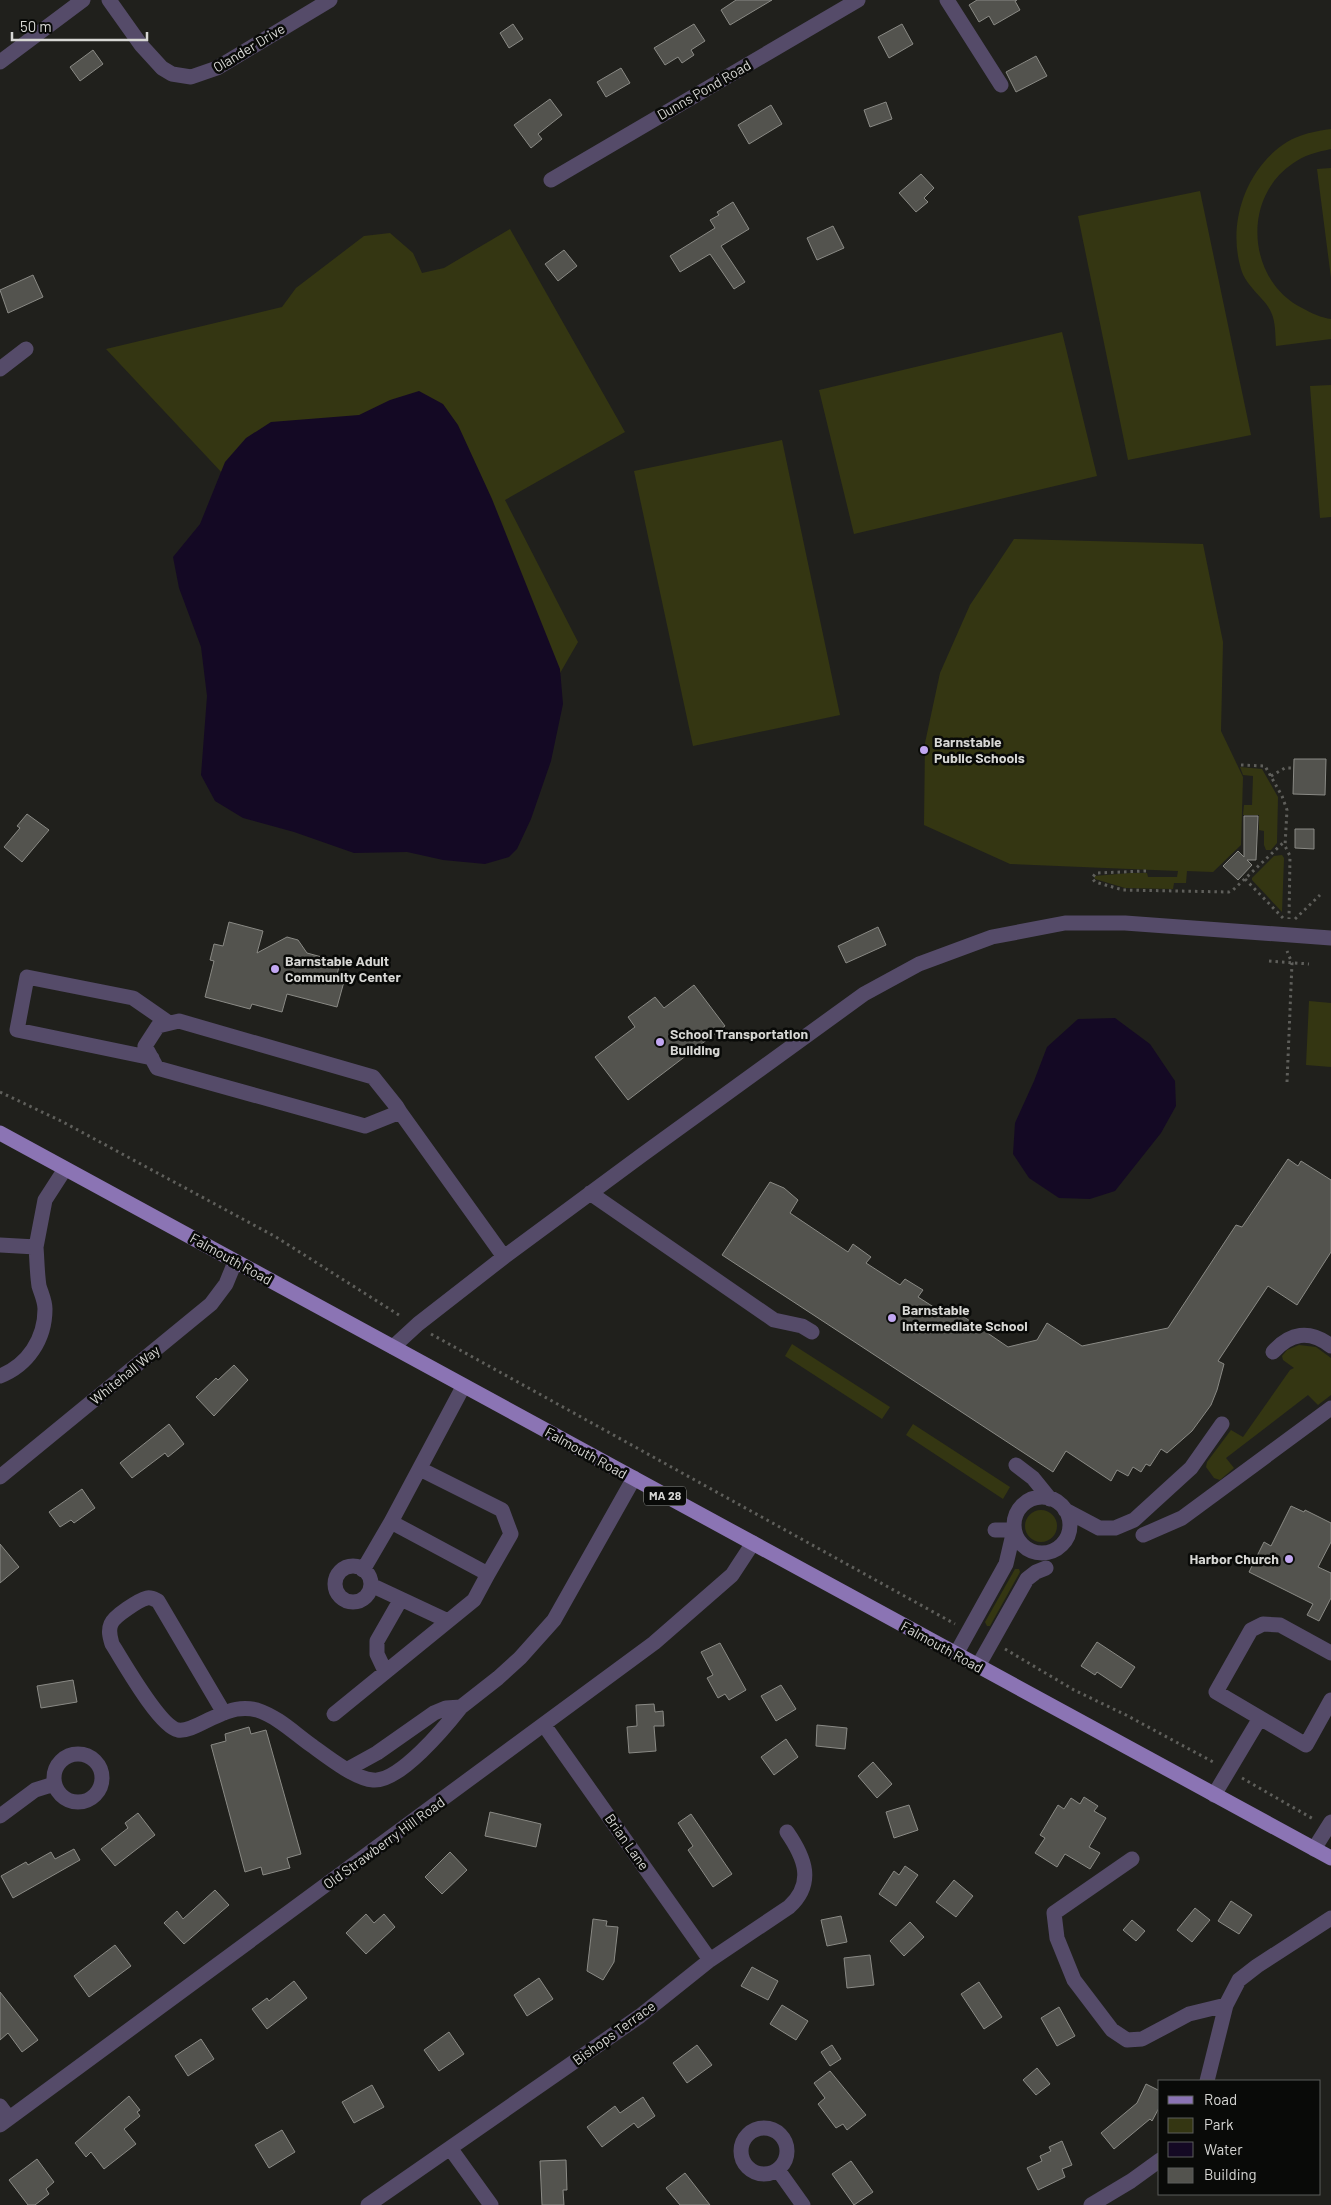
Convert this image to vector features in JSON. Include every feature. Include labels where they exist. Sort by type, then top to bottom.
[{"type":"main road","name":"Falmouth Road","points":[[0,1133],[463,1387],[634,1478],[1331,1858]]},
{"type":"street","points":[[0,62],[83,0]]},
{"type":"street","name":"Olander Drive","points":[[109,0],[141,45],[162,68],[172,74],[191,77],[217,68],[330,0]]},
{"type":"street","name":"Dunns Pond Road","points":[[551,180],[858,0]]},
{"type":"street","points":[[947,0],[1001,86]]},
{"type":"street","points":[[0,369],[26,349]]},
{"type":"street","points":[[393,1347],[504,1257],[590,1193],[864,994],[919,964],[969,944],[1038,927],[1089,922],[1331,938]]},
{"type":"street","points":[[152,1058],[17,1030],[27,977],[133,998],[169,1024]]},
{"type":"street","points":[[400,1112],[365,1126],[157,1068],[145,1046],[158,1026],[179,1021],[373,1077],[400,1112],[504,1257]]},
{"type":"street","points":[[0,1376],[12,1371],[27,1359],[42,1330],[45,1307],[39,1285],[36,1246],[45,1200],[65,1169]]},
{"type":"street","points":[[590,1193],[774,1320],[802,1326],[812,1332]]},
{"type":"street","points":[[0,1245],[36,1246]]},
{"type":"street","name":"Whitehall Way","points":[[0,1477],[211,1304],[226,1284],[235,1262]]},
{"type":"street","points":[[1273,1352],[1282,1342],[1302,1335],[1318,1338],[1331,1346]]},
{"type":"street","points":[[363,1570],[420,1469],[463,1387]]},
{"type":"street","points":[[1143,1535],[1182,1518],[1331,1408]]},
{"type":"street","points":[[1065,1510],[1099,1528],[1115,1528],[1134,1520],[1191,1468],[1222,1424]]},
{"type":"street","points":[[1016,1466],[1033,1478],[1050,1499]]},
{"type":"street","points":[[334,1714],[474,1600],[511,1534],[502,1510],[420,1469]]},
{"type":"street","points":[[224,1712],[158,1601],[152,1598],[145,1598],[120,1614],[111,1623],[109,1634],[112,1644],[150,1704],[168,1725],[178,1730],[185,1730],[232,1709],[256,1710],[284,1724],[324,1754],[348,1769],[372,1780],[381,1780],[406,1765],[440,1734],[461,1707],[513,1664],[554,1620],[634,1478]]},
{"type":"street","points":[[956,1654],[1006,1564],[1017,1511],[1031,1499],[1041,1497],[1059,1503],[1069,1518],[1070,1527],[1068,1535],[1041,1570],[1027,1578],[978,1666]]},
{"type":"street","points":[[391,1522],[488,1574]]},
{"type":"street","points":[[995,1530],[1014,1530]]},
{"type":"street","points":[[1014,1530],[1023,1547],[1031,1552],[1049,1553],[1057,1549]]},
{"type":"street","name":"Old Strawberry Hill Road","points":[[3,2116],[544,1725],[654,1643],[732,1575],[753,1543]]},
{"type":"street","points":[[352,1567],[363,1570],[370,1579],[371,1585],[367,1595],[358,1602],[346,1601],[338,1593],[336,1581],[341,1571],[352,1567]]},
{"type":"street","points":[[371,1585],[448,1621]]},
{"type":"street","points":[[385,1671],[377,1654],[377,1641],[401,1599]]},
{"type":"street","points":[[1331,1653],[1280,1625],[1263,1624],[1251,1630],[1216,1692],[1306,1745],[1331,1700]]},
{"type":"street","points":[[348,1769],[377,1753],[434,1713],[446,1708],[461,1707]]},
{"type":"street","points":[[1214,1795],[1260,1718]]},
{"type":"street","name":"Brian Lane","points":[[544,1725],[710,1960]]},
{"type":"street","points":[[0,1816],[35,1790],[54,1784]]},
{"type":"street","points":[[1314,1849],[1330,1825]]},
{"type":"street","name":"Bishops Terrace","points":[[368,2205],[640,2016],[710,1960],[798,1899],[803,1888],[805,1870],[801,1855],[787,1832]]},
{"type":"street","points":[[1132,1859],[1054,1913],[1057,1938],[1074,1980],[1112,2030],[1127,2040],[1142,2039],[1189,2014],[1226,2005]]},
{"type":"street","points":[[1207,2080],[1226,2005],[1239,1980],[1256,1966],[1331,1918]]},
{"type":"street","points":[[450,2148],[491,2205]]},
{"type":"street","points":[[1091,2205],[1158,2161]]},
{"type":"street","points":[[778,2170],[804,2205]]},
{"type":"path","points":[[1241,765],[1265,766],[1287,810],[1285,846],[1290,856],[1289,924]]},
{"type":"path","points":[[1271,776],[1285,768],[1294,768]]},
{"type":"path","points":[[1146,871],[1096,873],[1092,878],[1095,882],[1123,890],[1225,893],[1234,890],[1285,841]]},
{"type":"path","points":[[1246,879],[1289,924]]},
{"type":"path","points":[[1289,924],[1320,895]]},
{"type":"path","points":[[1287,945],[1292,963],[1287,1082]]},
{"type":"path","points":[[1269,961],[1309,964]]},
{"type":"path","points":[[0,1092],[63,1122],[276,1237],[417,1326],[969,1631]]},
{"type":"path","points":[[991,1642],[1074,1690],[1126,1715],[1330,1825]]},
{"type":"green space","points":[[1331,129],[1331,149],[1301,158],[1292,164],[1276,179],[1264,197],[1259,218],[1258,239],[1262,260],[1270,279],[1284,295],[1302,308],[1316,315],[1331,319],[1331,339],[1276,346],[1273,316],[1265,302],[1251,287],[1241,269],[1237,251],[1237,233],[1243,198],[1261,166],[1287,142],[1297,137]]},
{"type":"green space","points":[[1331,168],[1331,278],[1317,169]]},
{"type":"green space","points":[[1200,191],[1251,435],[1128,460],[1078,216]]},
{"type":"green space","points":[[510,229],[625,432],[505,500],[578,642],[454,857],[253,506],[106,349],[282,307],[296,288],[364,236],[390,233],[413,253],[422,273],[444,268]]},
{"type":"green space","points":[[1062,332],[1097,476],[854,534],[819,390]]},
{"type":"green space","points":[[1331,385],[1331,517],[1320,518],[1310,386]]},
{"type":"green space","points":[[782,440],[840,715],[693,746],[634,471]]},
{"type":"green space","points":[[1014,539],[1203,544],[1223,642],[1221,731],[1243,777],[1241,845],[1213,872],[1187,871],[1186,883],[1174,883],[1173,889],[1125,888],[1095,879],[1094,876],[1147,873],[1148,877],[1177,877],[1178,871],[1010,864],[924,825],[925,743],[940,673],[970,605]]},
{"type":"green space","points":[[1240,767],[1262,769],[1278,797],[1277,843],[1271,850],[1266,850],[1264,845],[1264,831],[1259,830],[1259,815],[1243,815],[1244,805],[1252,805],[1253,776],[1243,775]]},
{"type":"green space","points":[[1282,855],[1284,858],[1282,912],[1252,878],[1274,856]]},
{"type":"green space","points":[[1309,1001],[1331,1003],[1331,1067],[1306,1065]]},
{"type":"green space","points":[[792,1344],[890,1407],[882,1419],[785,1356]]},
{"type":"green space","points":[[1299,1345],[1316,1347],[1331,1358],[1331,1395],[1318,1405],[1308,1395],[1226,1458],[1234,1468],[1220,1480],[1214,1478],[1206,1467],[1207,1462],[1231,1430],[1243,1437],[1290,1370],[1294,1368],[1283,1360],[1282,1356],[1287,1350]]},
{"type":"green space","points":[[913,1424],[1010,1487],[1003,1499],[906,1435]]},
{"type":"green space","points":[[1041,1510],[1053,1514],[1057,1526],[1053,1538],[1041,1542],[1029,1538],[1025,1526],[1029,1514]]},
{"type":"green space","points":[[1015,1569],[1019,1569],[1020,1572],[990,1626],[987,1626],[985,1622]]},
{"type":"water","points":[[419,391],[443,404],[458,425],[492,499],[560,669],[563,704],[551,761],[531,819],[517,849],[509,857],[485,864],[443,860],[407,852],[354,853],[294,832],[243,818],[215,801],[201,775],[207,696],[201,647],[179,588],[173,557],[200,524],[225,462],[246,438],[271,422],[359,415],[390,400]]},
{"type":"water","points":[[1115,1018],[1150,1044],[1175,1081],[1176,1106],[1161,1133],[1115,1191],[1090,1199],[1059,1198],[1029,1178],[1013,1154],[1015,1123],[1047,1047],[1078,1019]]},
{"type":"building","points":[[736,0],[772,0],[730,25],[721,10]]},
{"type":"building","points":[[977,0],[1017,0],[1015,1],[1020,10],[994,25],[989,16],[979,22],[969,5]]},
{"type":"building","points":[[513,24],[523,39],[509,48],[500,33]]},
{"type":"building","points":[[694,24],[705,41],[691,50],[694,55],[682,63],[678,57],[665,65],[654,48]]},
{"type":"building","points":[[902,24],[913,44],[889,58],[878,37]]},
{"type":"building","points":[[93,50],[103,64],[80,81],[70,67]]},
{"type":"building","points":[[1036,56],[1047,76],[1016,92],[1006,72]]},
{"type":"building","points":[[621,68],[630,83],[606,97],[597,82]]},
{"type":"building","points":[[550,99],[562,115],[538,134],[542,139],[531,148],[514,125]]},
{"type":"building","points":[[886,102],[892,119],[870,127],[864,110]]},
{"type":"building","points":[[771,105],[782,124],[749,144],[738,125]]},
{"type":"building","points":[[921,174],[934,188],[924,198],[928,202],[916,212],[899,193]]},
{"type":"building","points":[[733,202],[749,229],[721,246],[745,282],[734,289],[710,254],[680,272],[670,256],[715,228],[710,220],[719,215],[717,212]]},
{"type":"building","points":[[833,226],[844,248],[817,260],[807,238]]},
{"type":"building","points":[[564,250],[577,266],[558,281],[545,264]]},
{"type":"building","points":[[33,275],[43,297],[8,313],[0,290]]},
{"type":"building","points":[[1294,759],[1326,759],[1325,795],[1293,794]]},
{"type":"building","points":[[27,814],[49,830],[22,862],[4,847],[20,828],[17,826]]},
{"type":"building","points":[[1244,816],[1258,816],[1256,860],[1247,860],[1252,865],[1238,880],[1223,866],[1238,851],[1244,857]]},
{"type":"building","points":[[1295,829],[1314,829],[1314,849],[1295,848]]},
{"type":"building","name":"Barnstable Adult Community Center","points":[[229,922],[263,931],[257,953],[287,937],[298,940],[307,953],[340,962],[337,975],[345,978],[337,1007],[287,994],[282,1012],[252,1004],[250,1009],[205,997],[214,961],[210,960],[214,944],[223,946]]},
{"type":"building","points":[[878,927],[886,945],[846,963],[838,946]]},
{"type":"building","name":"School Transportation Building","points":[[694,985],[725,1026],[628,1100],[595,1057],[635,1027],[628,1017],[655,997],[664,1008]]},
{"type":"building","name":"Barnstable Intermediate School","points":[[1288,1159],[1298,1166],[1301,1161],[1331,1180],[1331,1252],[1297,1305],[1268,1286],[1218,1361],[1224,1364],[1217,1390],[1211,1405],[1192,1431],[1167,1453],[1161,1449],[1150,1466],[1146,1464],[1141,1472],[1133,1467],[1128,1476],[1117,1470],[1111,1481],[1066,1451],[1053,1472],[722,1255],[770,1182],[784,1188],[798,1200],[790,1213],[848,1252],[853,1244],[871,1257],[866,1263],[900,1285],[905,1279],[923,1290],[918,1297],[943,1313],[948,1306],[1008,1347],[1037,1340],[1047,1323],[1082,1346],[1168,1328],[1236,1225],[1242,1227]]},
{"type":"building","points":[[234,1365],[248,1380],[214,1416],[196,1397],[216,1378],[218,1380]]},
{"type":"building","points":[[169,1424],[184,1444],[168,1457],[165,1453],[132,1478],[120,1463]]},
{"type":"building","points":[[82,1489],[95,1508],[74,1523],[71,1520],[60,1527],[49,1512]]},
{"type":"building","name":"Harbor Church","points":[[1291,1506],[1304,1512],[1305,1510],[1331,1523],[1331,1542],[1318,1567],[1331,1573],[1331,1598],[1319,1621],[1307,1615],[1313,1604],[1249,1572],[1264,1542],[1271,1546]]},
{"type":"building","points":[[0,1544],[19,1567],[0,1583]]},
{"type":"building","points":[[1097,1642],[1135,1667],[1121,1688],[1097,1672],[1095,1675],[1081,1666]]},
{"type":"building","points":[[720,1643],[746,1690],[729,1700],[725,1694],[718,1698],[707,1678],[713,1675],[701,1652]]},
{"type":"building","points":[[73,1680],[77,1702],[41,1708],[37,1686]]},
{"type":"building","points":[[781,1685],[796,1709],[776,1721],[761,1696]]},
{"type":"building","points":[[654,1704],[655,1712],[663,1711],[664,1726],[654,1726],[656,1751],[629,1753],[627,1727],[637,1726],[636,1705]]},
{"type":"building","points":[[817,1725],[847,1728],[845,1749],[816,1746]]},
{"type":"building","points":[[249,1727],[251,1734],[266,1730],[301,1854],[287,1858],[290,1868],[263,1875],[261,1867],[245,1872],[211,1745],[226,1741],[225,1734]]},
{"type":"building","points":[[786,1739],[798,1757],[774,1775],[761,1757]]},
{"type":"building","points":[[873,1762],[892,1784],[877,1798],[858,1776]]},
{"type":"building","points":[[1084,1797],[1098,1806],[1094,1811],[1106,1818],[1089,1847],[1100,1853],[1090,1869],[1065,1854],[1057,1867],[1035,1853],[1045,1838],[1040,1835],[1058,1805],[1064,1809],[1071,1798],[1080,1804]]},
{"type":"building","points":[[909,1805],[918,1830],[894,1838],[886,1812]]},
{"type":"building","points":[[490,1812],[541,1824],[536,1847],[485,1836]]},
{"type":"building","points":[[138,1813],[155,1835],[115,1866],[101,1849],[128,1828],[125,1823]]},
{"type":"building","points":[[691,1814],[732,1874],[713,1887],[688,1850],[693,1846],[678,1823]]},
{"type":"building","points":[[74,1849],[80,1860],[13,1898],[1,1876],[26,1862],[28,1865],[51,1852],[55,1859]]},
{"type":"building","points":[[450,1852],[467,1870],[442,1894],[425,1877]]},
{"type":"building","points":[[905,1866],[918,1875],[896,1906],[879,1894],[894,1871],[899,1875]]},
{"type":"building","points":[[954,1880],[973,1896],[956,1917],[936,1902]]},
{"type":"building","points":[[215,1890],[229,1905],[184,1944],[164,1923],[177,1911],[183,1919]]},
{"type":"building","points":[[1231,1901],[1252,1915],[1239,1934],[1218,1921]]},
{"type":"building","points":[[1195,1908],[1210,1920],[1192,1942],[1177,1930]]},
{"type":"building","points":[[366,1914],[374,1923],[384,1914],[395,1927],[366,1954],[346,1933]]},
{"type":"building","points":[[841,1916],[847,1942],[827,1946],[821,1920]]},
{"type":"building","points":[[593,1919],[607,1921],[606,1926],[618,1927],[614,1962],[603,1980],[587,1971]]},
{"type":"building","points":[[1132,1920],[1145,1931],[1136,1941],[1123,1930]]},
{"type":"building","points":[[910,1922],[924,1937],[904,1956],[890,1941]]},
{"type":"building","points":[[115,1945],[131,1966],[89,1997],[74,1976]]},
{"type":"building","points":[[870,1955],[874,1985],[847,1988],[844,1958]]},
{"type":"building","points":[[752,1967],[778,1981],[768,2000],[741,1986]]},
{"type":"building","points":[[539,1978],[553,1999],[527,2016],[514,1995]]},
{"type":"building","points":[[294,1981],[307,1998],[267,2029],[252,2009],[267,1998],[269,2001]]},
{"type":"building","points":[[979,1982],[1002,2017],[984,2029],[961,1994]]},
{"type":"building","points":[[0,1992],[38,2040],[22,2052],[8,2033],[0,2040]]},
{"type":"building","points":[[782,2005],[808,2021],[796,2040],[770,2024]]},
{"type":"building","points":[[1059,2007],[1075,2036],[1057,2046],[1041,2018]]},
{"type":"building","points":[[449,2032],[464,2054],[439,2071],[424,2050]]},
{"type":"building","points":[[201,2039],[214,2059],[188,2076],[175,2056]]},
{"type":"building","points":[[697,2045],[712,2065],[687,2083],[673,2063]]},
{"type":"building","points":[[832,2045],[841,2059],[830,2066],[821,2052]]},
{"type":"building","points":[[1037,2068],[1050,2084],[1036,2095],[1023,2080]]},
{"type":"building","points":[[830,2071],[866,2115],[847,2130],[843,2124],[836,2128],[818,2104],[825,2098],[814,2083]]},
{"type":"building","points":[[1146,2084],[1158,2090],[1158,2110],[1152,2121],[1150,2119],[1114,2149],[1101,2133],[1137,2103]]},
{"type":"building","points":[[372,2085],[384,2107],[354,2123],[342,2102]]},
{"type":"building","points":[[129,2096],[140,2110],[137,2112],[140,2116],[124,2129],[136,2144],[104,2169],[91,2152],[86,2157],[75,2143]]},
{"type":"building","points":[[643,2097],[655,2116],[638,2128],[634,2123],[602,2147],[587,2127],[615,2106],[620,2113]]},
{"type":"building","points":[[282,2130],[295,2152],[269,2168],[255,2145]]},
{"type":"building","points":[[1062,2141],[1072,2165],[1062,2169],[1065,2177],[1038,2190],[1027,2168],[1042,2161],[1040,2156],[1051,2151],[1049,2147]]},
{"type":"building","points":[[37,2159],[54,2182],[46,2189],[49,2194],[35,2205],[28,2205],[9,2180]]},
{"type":"building","points":[[566,2160],[567,2190],[563,2190],[564,2205],[542,2205],[540,2161]]},
{"type":"building","points":[[851,2161],[873,2192],[854,2205],[832,2174]]},
{"type":"building","points":[[685,2173],[710,2205],[680,2205],[666,2188]]},
{"type":"place","name":"Barnstable Public Schools","points":[[924,750]]},
{"type":"place","name":"Barnstable Adult Community Center","points":[[275,969]]},
{"type":"place","name":"School Transportation Building","points":[[660,1042]]},
{"type":"place","name":"Barnstable Intermediate School","points":[[892,1318]]},
{"type":"place","name":"Harbor Church","points":[[1289,1559]]}]
